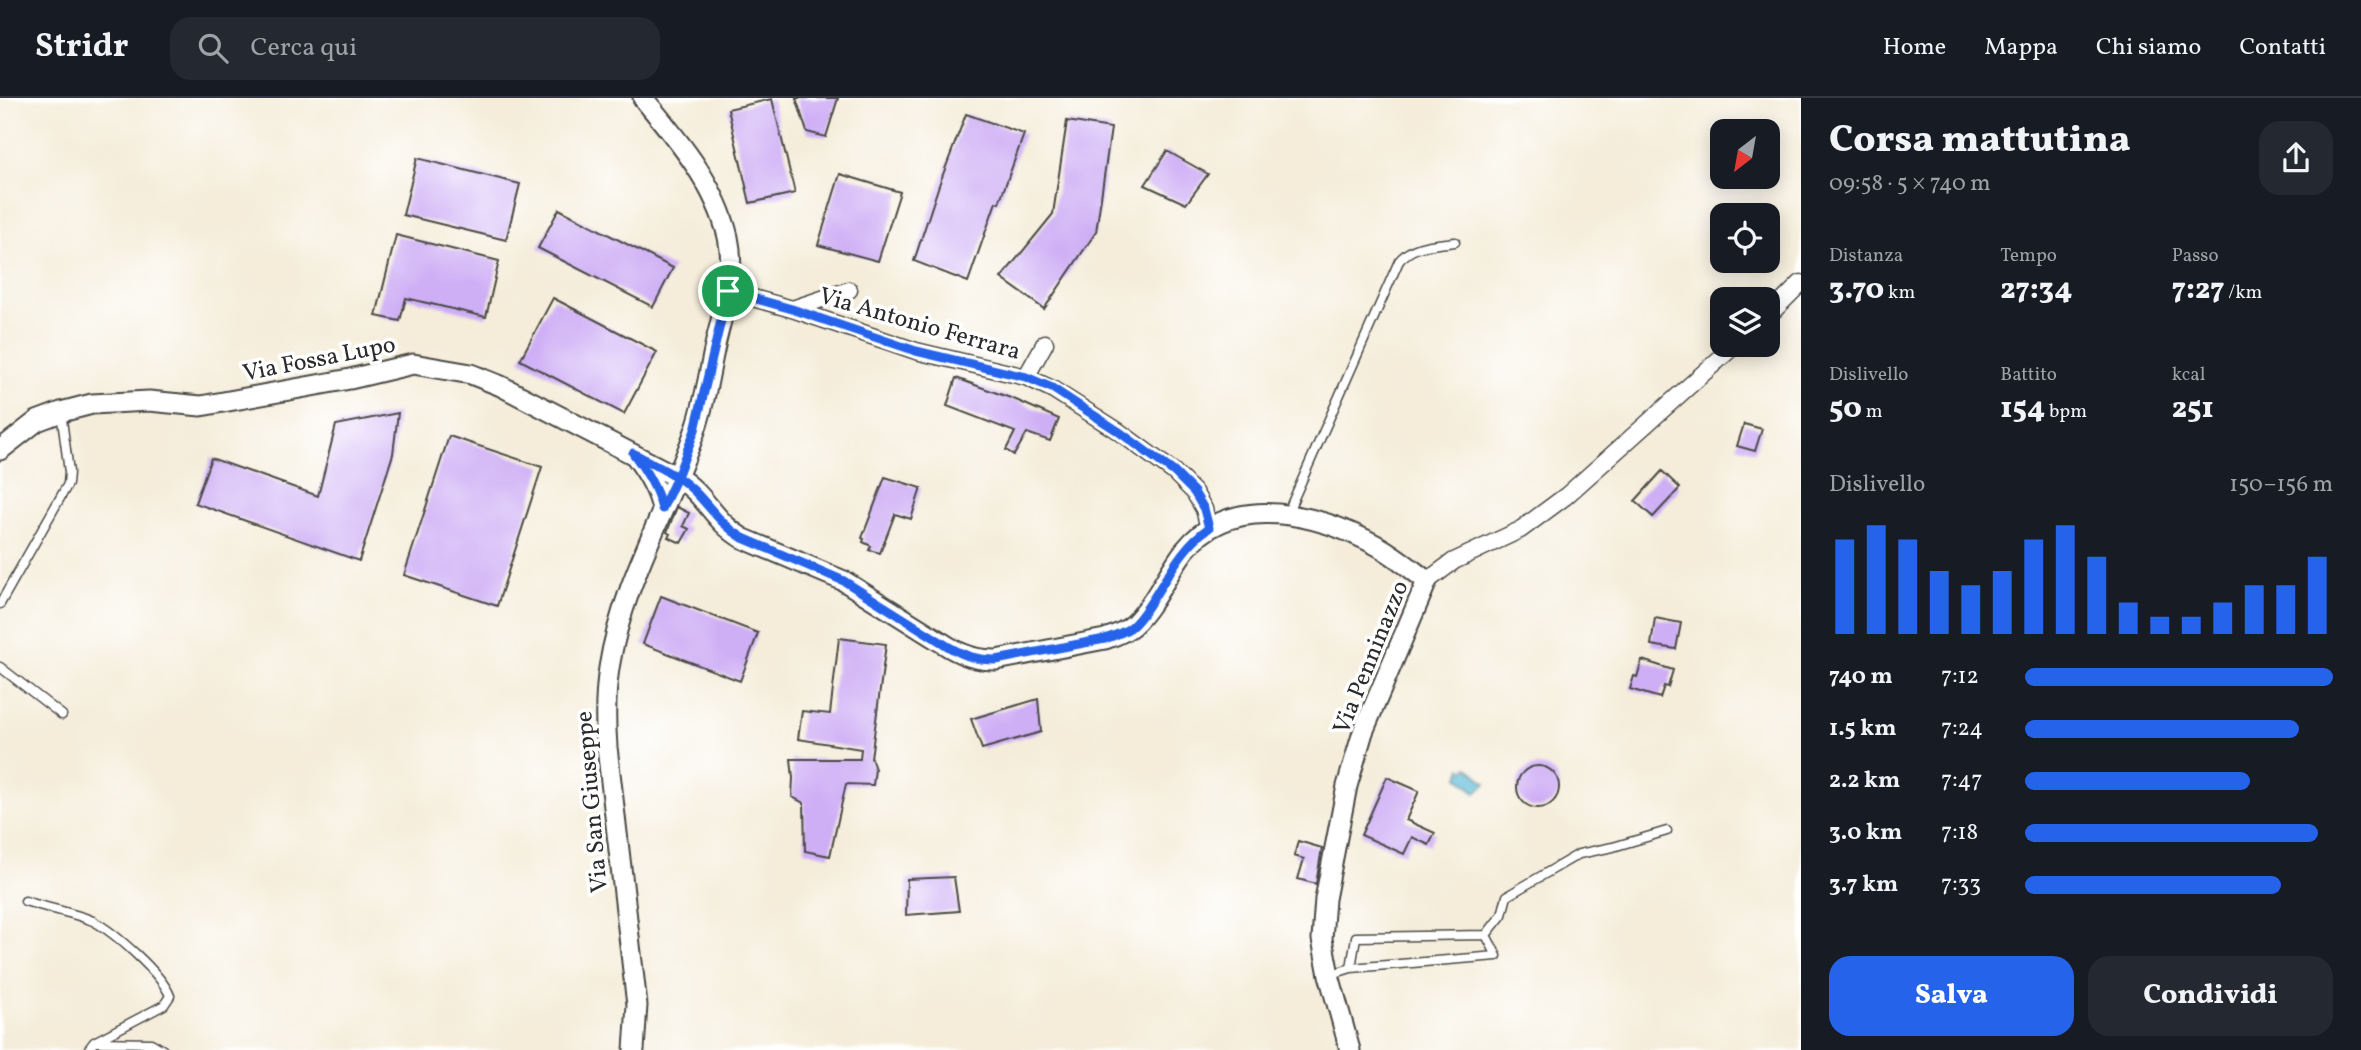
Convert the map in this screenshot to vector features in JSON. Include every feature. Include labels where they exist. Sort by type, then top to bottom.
[{"type":"street","name":"Via San Giuseppe","points":[[634,1050],[636,1005],[605,709],[613,646],[633,582],[695,430],[732,265],[728,236],[718,206],[689,153],[643,98]]},
{"type":"street","points":[[1780,304],[1801,283]]},
{"type":"street","points":[[792,309],[849,290]]},
{"type":"street","name":"Via Antonio Ferrara","points":[[728,291],[792,309],[916,351],[1026,377],[1063,396],[1118,431],[1174,472],[1194,492],[1204,509],[1209,528]]},
{"type":"street","points":[[1026,377],[1045,343]]},
{"type":"street","name":"Via Penninazzo","points":[[1350,1050],[1329,975],[1322,939],[1322,915],[1347,786],[1363,732],[1427,581],[1454,561],[1537,519],[1722,357]]},
{"type":"street","name":"Via Fossa Lupo","points":[[0,450],[37,421],[92,404],[149,401],[201,406],[413,365],[459,372],[481,378],[677,477],[698,492],[727,529],[844,581],[949,647],[978,660],[996,660],[1105,639],[1132,627],[1185,551],[1209,528]]},
{"type":"street","points":[[633,453],[649,475],[659,495],[662,509]]},
{"type":"street","points":[[1209,528],[1236,516],[1287,514],[1353,534],[1380,547],[1427,581]]},
{"type":"lane","points":[[1287,514],[1399,261],[1414,249],[1455,242]]},
{"type":"lane","points":[[0,604],[68,484],[69,472],[61,412]]},
{"type":"lane","points":[[0,667],[62,715]]},
{"type":"lane","points":[[1350,968],[1356,937],[1486,934],[1502,915],[1507,897],[1579,854],[1667,831]]},
{"type":"lane","points":[[25,901],[93,922],[133,951],[165,983],[170,996],[163,1005],[94,1042],[88,1050]]},
{"type":"lane","points":[[1329,975],[1350,968],[1497,956],[1486,934]]},
{"type":"lane","points":[[94,1042],[151,1043],[163,1050]]},
{"type":"water","points":[[1468,767],[1486,783],[1476,793],[1459,777],[1462,768],[1465,770]]},
{"type":"building","points":[[796,98],[838,98],[826,137],[807,132]]},
{"type":"building","points":[[772,99],[795,193],[750,203],[728,109]]},
{"type":"building","points":[[966,114],[1024,134],[999,203],[996,202],[968,282],[914,261]]},
{"type":"building","points":[[1067,121],[1111,128],[1096,232],[1044,309],[1001,278],[1053,214]]},
{"type":"building","points":[[1167,151],[1208,174],[1186,204],[1145,185]]},
{"type":"building","points":[[417,158],[520,184],[506,240],[403,215]]},
{"type":"building","points":[[840,174],[900,192],[878,261],[818,245]]},
{"type":"building","points":[[559,209],[673,268],[653,307],[538,248]]},
{"type":"building","points":[[396,235],[499,261],[486,317],[406,298],[400,321],[376,316]]},
{"type":"building","points":[[553,298],[657,352],[624,414],[520,360]]},
{"type":"building","points":[[956,378],[1059,419],[1050,441],[1027,433],[1014,455],[1006,450],[1015,432],[947,406]]},
{"type":"building","points":[[398,413],[393,454],[359,561],[195,503],[211,458],[318,496],[336,425]]},
{"type":"building","points":[[1744,424],[1762,429],[1755,451],[1737,446]]},
{"type":"building","points":[[449,436],[542,467],[497,606],[404,575]]},
{"type":"building","points":[[1662,471],[1680,488],[1653,517],[1635,501]]},
{"type":"building","points":[[885,477],[921,488],[911,519],[895,514],[880,553],[869,550],[871,546],[863,542],[862,538]]},
{"type":"building","points":[[677,507],[689,513],[683,526],[689,529],[681,543],[668,537],[670,534],[667,532]]},
{"type":"building","points":[[661,596],[758,633],[740,681],[643,644]]},
{"type":"building","points":[[1655,618],[1681,623],[1676,649],[1651,645]]},
{"type":"building","points":[[839,638],[886,644],[871,758],[875,769],[873,785],[846,784],[830,856],[805,851],[804,803],[792,797],[791,759],[860,759],[861,749],[798,739],[802,711],[830,714]]},
{"type":"building","points":[[1642,660],[1673,670],[1668,687],[1664,686],[1660,698],[1630,689]]},
{"type":"building","points":[[1038,699],[1041,732],[982,749],[971,719]]},
{"type":"building","points":[[1538,766],[1553,772],[1559,787],[1553,802],[1538,808],[1523,802],[1517,787],[1523,772]]},
{"type":"building","points":[[1387,777],[1419,791],[1406,820],[1435,833],[1429,845],[1412,837],[1404,854],[1361,835]]},
{"type":"building","points":[[1298,841],[1322,848],[1316,884],[1298,879],[1304,859],[1294,856]]},
{"type":"building","points":[[954,877],[959,911],[906,915],[907,879]]},
{"type":"route","points":[[728,291],[695,430],[677,477],[633,453],[649,475],[659,495],[662,509],[677,477],[698,492],[727,529],[856,587],[949,647],[978,660],[996,660],[1118,635],[1132,627],[1185,551],[1209,528],[1204,509],[1194,492],[1174,472],[1052,388],[1026,377],[916,351],[792,309],[728,291]]}]
